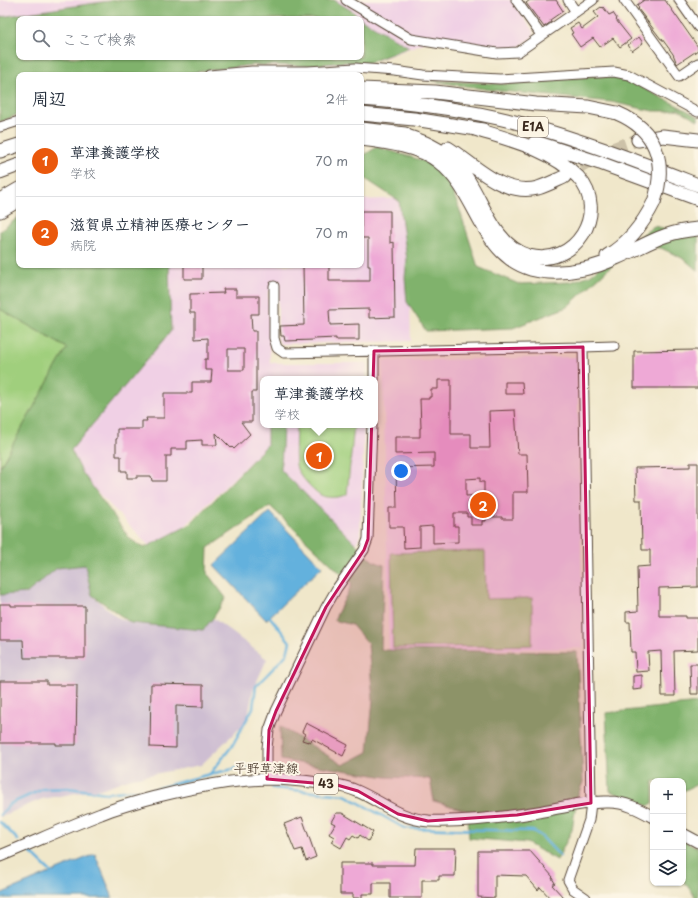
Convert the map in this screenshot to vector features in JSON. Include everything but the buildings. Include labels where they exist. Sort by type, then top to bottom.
[{"type":"highway","points":[[364,89],[435,92],[536,104],[588,107],[617,113],[638,125],[647,133],[654,144],[658,155],[660,179],[654,202],[646,216],[627,241],[615,251],[580,269]]},
{"type":"highway","name":"E1A","points":[[364,99],[434,106],[526,124],[618,154],[698,185]]},
{"type":"highway","name":"E1A","points":[[364,114],[414,119],[520,138],[600,163],[698,199]]},
{"type":"highway","points":[[364,129],[418,136],[432,140],[444,146],[492,179],[514,188],[537,188],[564,177]]},
{"type":"highway","points":[[397,133],[429,144],[455,163],[472,186],[497,231],[506,242],[517,250],[528,256],[540,257],[564,253],[581,238],[587,226],[590,214],[586,190],[579,178],[556,160],[544,153],[475,129]]},
{"type":"highway","points":[[638,140],[663,136],[698,140]]},
{"type":"highway","points":[[364,139],[408,148],[437,160],[448,170],[459,184],[493,242],[503,254],[515,263],[530,269],[548,272],[564,272],[580,269],[615,259],[645,243],[667,234],[698,229]]},
{"type":"highway","points":[[0,151],[16,146]]},
{"type":"highway","points":[[0,164],[16,159]]},
{"type":"highway","points":[[0,172],[16,166]]},
{"type":"highway","points":[[0,200],[16,191]]},
{"type":"highway","points":[[0,211],[16,202]]},
{"type":"main road","name":"平野草津線","points":[[0,856],[115,808],[198,787],[219,783],[267,779],[337,785],[358,791],[398,814],[428,821],[481,819],[517,815],[591,803],[610,802],[634,806],[650,815]]},
{"type":"main road","points":[[686,836],[698,842]]},
{"type":"street","points":[[346,0],[411,38],[496,53],[518,52],[593,0]]},
{"type":"street","points":[[516,0],[541,35]]},
{"type":"street","points":[[568,0],[576,12]]},
{"type":"street","points":[[624,0],[679,76],[698,63]]},
{"type":"street","points":[[679,0],[698,27]]},
{"type":"street","points":[[241,72],[308,71],[356,68],[423,75],[500,79],[614,72],[629,75],[698,112]]},
{"type":"street","points":[[0,127],[16,122]]},
{"type":"street","points":[[274,286],[274,338],[277,348],[284,353],[614,346]]},
{"type":"street","points":[[583,346],[591,803],[589,820],[568,880],[573,889],[586,898]]},
{"type":"street","points":[[374,351],[374,376]]},
{"type":"street","points":[[267,779],[267,748],[269,730],[276,711],[326,607],[337,588],[364,550],[368,539],[372,428]]},
{"type":"highlighted area","points":[[583,347],[591,803],[517,815],[428,821],[398,814],[358,791],[337,785],[267,779],[269,730],[276,711],[326,607],[364,550],[368,539],[374,351]]},
{"type":"shaded area","points":[[0,0],[511,0],[534,32],[533,37],[516,49],[496,49],[434,39],[368,64],[343,64],[307,67],[251,66],[203,72],[16,72],[16,116],[0,122]]},
{"type":"shaded area","points":[[407,198],[411,341],[280,344],[278,339],[278,291],[268,291],[270,363],[367,363],[366,376],[260,376],[260,428],[364,428],[360,535],[351,554],[277,472],[273,439],[157,554],[59,452],[158,268],[364,268],[364,200]]},
{"type":"shaded area","points":[[577,357],[583,648],[389,651],[383,361]]},
{"type":"shaded area","points":[[85,565],[92,595],[115,616],[131,623],[203,630],[213,618],[267,659],[253,690],[247,721],[201,765],[128,779],[101,789],[42,799],[0,817],[0,595],[27,593],[57,568]]},
{"type":"green space","points":[[116,0],[334,0],[358,16],[16,16],[16,60],[364,60],[364,21],[409,47],[368,63],[343,62],[307,66],[251,65],[195,72],[16,72],[16,115],[0,122],[0,17]]},
{"type":"green space","points":[[595,76],[617,77],[631,82],[698,116],[698,120],[678,109],[653,111],[611,102],[492,90],[425,80],[504,84]]},
{"type":"green space","points":[[377,147],[431,163],[449,183],[459,208],[478,267],[519,284],[571,282],[590,275],[654,226],[698,236],[698,271],[684,259],[661,248],[633,246],[567,307],[513,328],[426,331],[407,302],[405,277],[407,260],[399,201],[364,178],[364,155]]},
{"type":"green space","points":[[16,219],[16,268],[169,268],[171,331],[71,450],[82,472],[130,539],[144,548],[191,524],[267,445],[267,428],[283,428],[281,470],[373,561],[384,565],[381,650],[577,652],[583,782],[577,797],[572,830],[557,860],[527,843],[469,838],[468,811],[434,801],[430,779],[386,777],[281,760],[280,726],[343,765],[368,752],[373,700],[368,644],[352,625],[334,620],[352,584],[270,506],[208,548],[207,573],[226,598],[203,630],[131,623],[92,595],[85,565],[57,568],[27,593],[0,595],[0,467],[67,348],[0,309],[0,231]]},
{"type":"green space","points":[[0,309],[67,348],[0,467]]},
{"type":"green space","points":[[296,428],[354,428],[347,494],[335,497],[320,495],[301,476],[297,469],[295,454]]},
{"type":"green space","points":[[485,551],[486,599],[532,598],[532,645],[393,648],[391,553]]},
{"type":"green space","points":[[698,703],[698,784],[686,790],[686,778],[650,778],[650,805],[648,806],[610,791],[606,713]]},
{"type":"green space","points":[[686,842],[698,848],[698,898],[696,898],[686,884]]},
{"type":"water","points":[[270,512],[322,567],[266,620],[214,565]]},
{"type":"water","points":[[95,854],[113,898],[0,898],[0,894]]},
{"type":"waterway","points":[[0,815],[10,804],[43,789],[68,788],[107,793],[130,790],[146,791],[210,774],[232,746],[253,708],[256,686],[287,654],[290,642],[270,617]]},
{"type":"waterway","points":[[210,774],[243,767],[255,770]]},
{"type":"waterway","points":[[272,788],[345,795],[404,828],[533,831],[541,836],[560,856]]},
{"type":"waterway","points":[[0,822],[18,840]]},
{"type":"waterway","points":[[29,851],[51,872]]},
{"type":"tunnel","points":[[564,177],[600,155],[638,140]]},
{"type":"place","name":"草津養護学校","points":[[319,456]]},
{"type":"place","name":"滋賀県立精神医療センター","points":[[483,505]]}]
